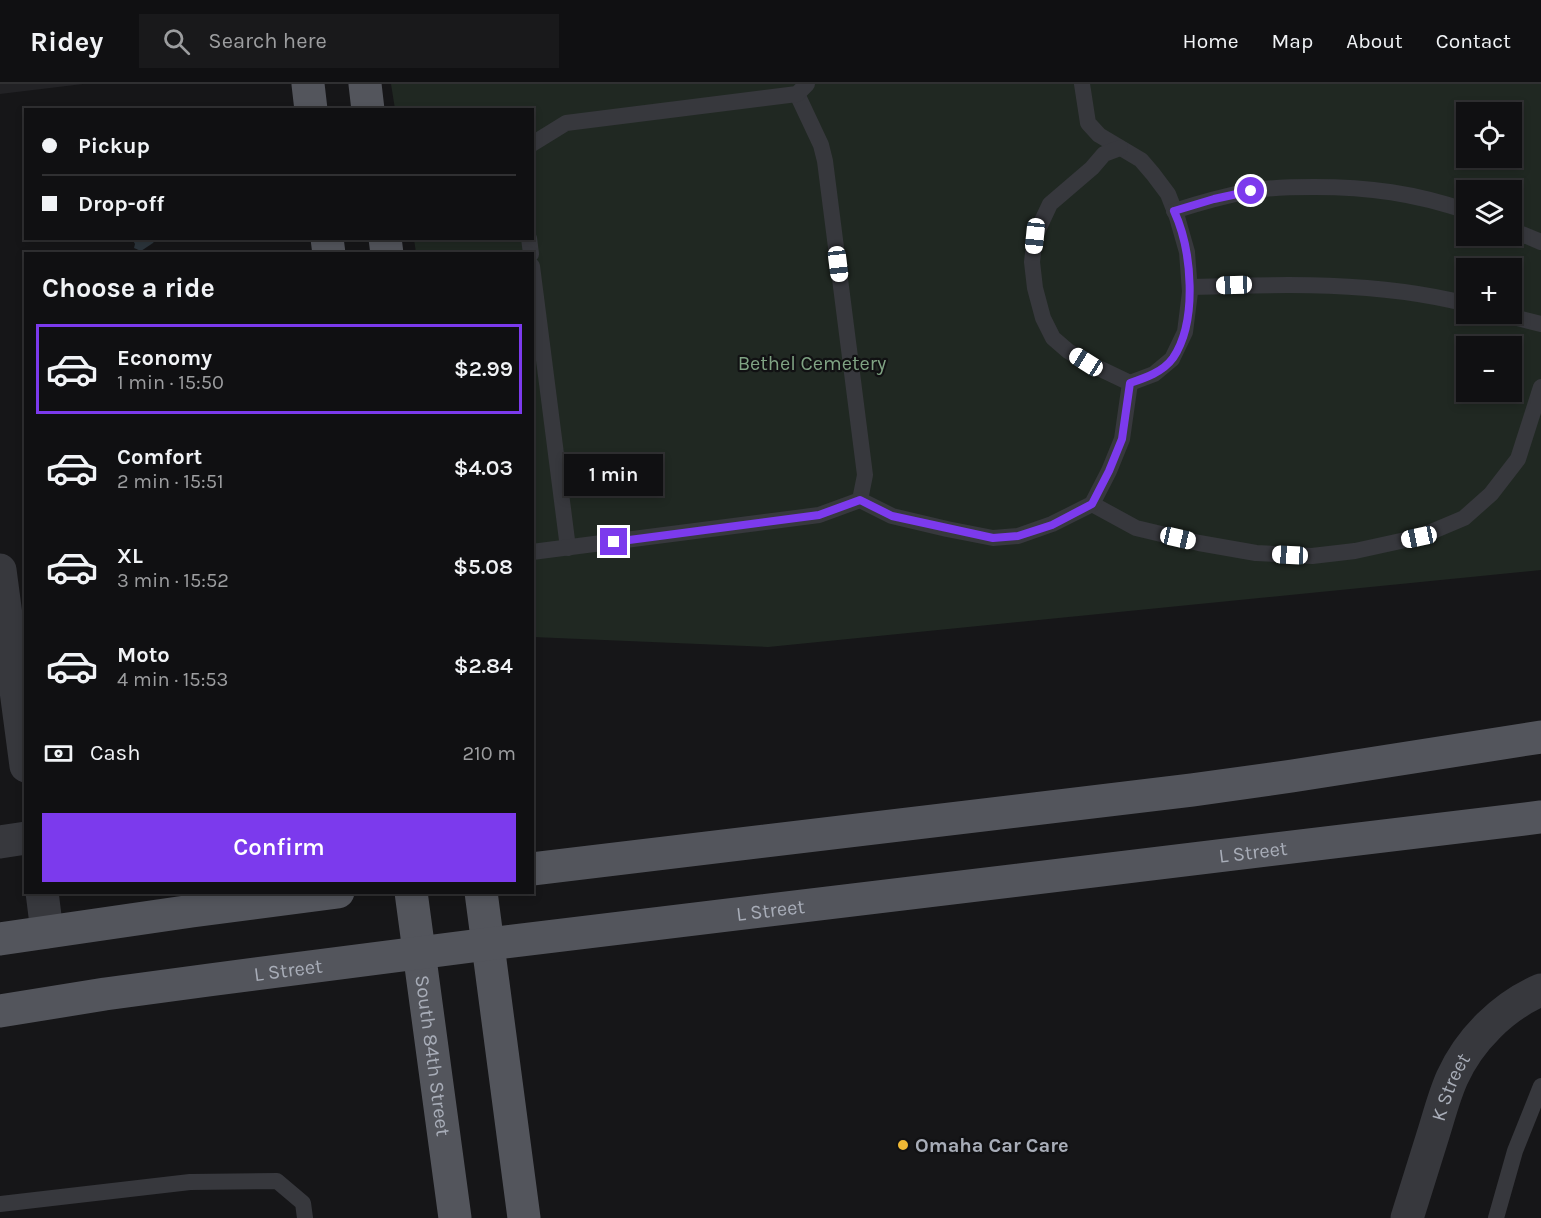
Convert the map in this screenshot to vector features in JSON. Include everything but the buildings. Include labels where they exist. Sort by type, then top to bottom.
[{"type":"main road","points":[[308,84],[312,108]]},
{"type":"main road","points":[[365,84],[368,108]]},
{"type":"main road","points":[[534,869],[1191,790],[1541,737]]},
{"type":"main road","name":"L Street","points":[[0,1011],[140,989],[488,944],[1541,817]]},
{"type":"main road","points":[[0,939],[323,894]]},
{"type":"main road","name":"South 84th Street","points":[[411,894],[455,1218]]},
{"type":"main road","points":[[481,894],[524,1218]]},
{"type":"street","points":[[0,570],[21,696],[24,738]]},
{"type":"street","points":[[0,842],[24,838]]},
{"type":"street","points":[[42,894],[47,932]]},
{"type":"street","name":"K Street","points":[[1407,1218],[1452,1078],[1466,1053],[1486,1028],[1510,1006],[1541,990]]},
{"type":"lane","points":[[1082,84],[1088,123],[1099,135],[1141,160],[1153,174],[1168,194],[1187,252],[1190,287],[1185,332],[1172,359],[1154,374],[1130,383],[1086,362],[1053,338],[1043,318],[1035,288],[1032,262],[1035,236],[1050,204],[1092,168],[1104,154],[1120,148]]},
{"type":"lane","points":[[534,143],[566,123],[802,89],[825,160],[865,475],[860,500]]},
{"type":"lane","points":[[1174,211],[1251,191],[1295,187],[1375,189],[1444,203],[1456,208]]},
{"type":"lane","points":[[1522,234],[1541,242]]},
{"type":"lane","points":[[534,282],[568,548]]},
{"type":"lane","points":[[1190,287],[1319,285],[1386,290],[1456,301]]},
{"type":"lane","points":[[1522,319],[1541,324]]},
{"type":"lane","points":[[534,552],[819,515],[860,500],[892,516],[993,538],[1018,536],[1052,525],[1092,504],[1122,439],[1130,383]]},
{"type":"lane","points":[[1092,504],[1136,528],[1199,543],[1256,553],[1312,556],[1355,551],[1419,537],[1464,518],[1491,494],[1518,459],[1541,387]]},
{"type":"lane","points":[[1496,1218],[1515,1151],[1541,1086]]},
{"type":"lane","points":[[0,1204],[190,1182],[277,1181],[303,1203],[305,1218]]},
{"type":"shaded area","points":[[0,84],[83,84],[0,94]]},
{"type":"shaded area","points":[[133,240],[155,240],[141,251],[134,248]]},
{"type":"green space","name":"Bethel Cemetery","points":[[391,84],[1541,84],[1541,570],[768,647],[534,637],[534,252],[416,252],[414,240],[534,240],[534,108],[395,108]]},
{"type":"place","name":"Omaha Car Care","points":[[903,1145]]},
{"type":"route","points":[[614,542],[819,515],[860,500],[892,516],[993,538],[1018,536],[1052,525],[1092,504],[1122,439],[1130,383],[1154,374],[1172,359],[1185,332],[1190,292],[1187,252],[1174,211],[1251,191]]}]
